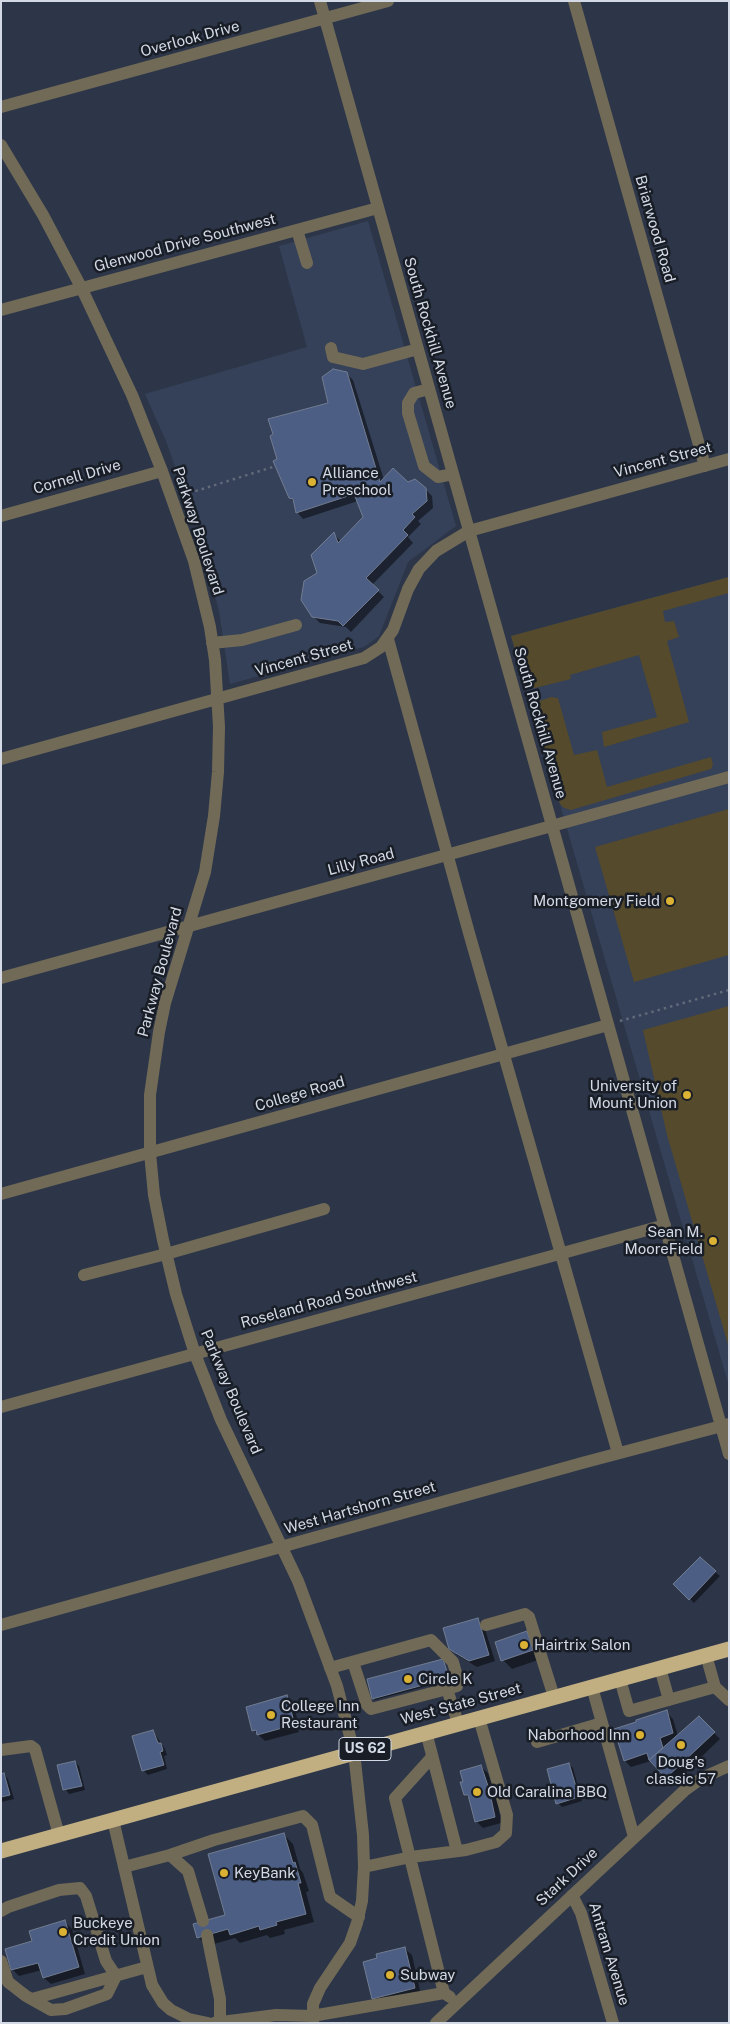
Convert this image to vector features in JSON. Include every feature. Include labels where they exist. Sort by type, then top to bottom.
[{"type":"highway","name":"West State Street","points":[[1,1851],[729,1649]]},
{"type":"street","name":"South Rockhill Avenue","points":[[320,1],[608,1025],[725,1425],[729,1454]]},
{"type":"street","name":"Overlook Drive","points":[[1,107],[388,1]]},
{"type":"street","name":"Briarwood Road","points":[[574,1],[705,466]]},
{"type":"street","name":"Parkway Boulevard","points":[[1,145],[43,215],[82,287],[132,395],[162,471],[194,561],[203,594],[212,643],[218,699],[218,772],[214,816],[204,872],[159,1032],[150,1095],[150,1153],[154,1195],[166,1254],[176,1294],[195,1354],[221,1420],[283,1546],[298,1581],[330,1668],[348,1725],[354,1752],[360,1797],[364,1890],[359,1918],[345,1952],[320,1988],[313,2004],[312,2020]]},
{"type":"street","name":"Glenwood Drive Southwest","points":[[1,310],[378,208]]},
{"type":"street","points":[[296,230],[307,263]]},
{"type":"street","points":[[331,348],[333,357],[363,364],[418,349]]},
{"type":"street","points":[[429,389],[414,393],[408,403],[408,413],[424,466],[438,478],[453,474]]},
{"type":"street","name":"Vincent Street","points":[[1,759],[364,658],[375,652],[388,639],[396,625],[408,589],[419,569],[436,551],[469,531],[729,459]]},
{"type":"street","name":"Cornell Drive","points":[[1,516],[162,471]]},
{"type":"street","points":[[212,643],[242,640],[296,626]]},
{"type":"street","points":[[388,639],[468,933],[618,1454]]},
{"type":"street","name":"Lilly Road","points":[[1,978],[729,777]]},
{"type":"street","name":"College Road","points":[[1,1194],[608,1025]]},
{"type":"street","points":[[84,1275],[324,1209]]},
{"type":"street","name":"Roseland Road Southwest","points":[[1,1407],[665,1225]]},
{"type":"street","name":"West Hartshorn Street","points":[[1,1625],[725,1425]]},
{"type":"street","points":[[486,1625],[525,1614],[529,1617],[554,1697]]},
{"type":"street","points":[[330,1668],[431,1640],[453,1662],[458,1680],[457,1686],[371,1709],[353,1662]]},
{"type":"street","points":[[706,1656],[715,1687],[729,1700]]},
{"type":"street","points":[[660,1668],[669,1700]]},
{"type":"street","points":[[620,1679],[629,1711],[715,1687]]},
{"type":"street","points":[[592,1687],[634,1837]]},
{"type":"street","points":[[447,1689],[458,1723]]},
{"type":"street","points":[[364,1867],[411,1857],[462,1850],[496,1842],[506,1833],[507,1815],[479,1718]]},
{"type":"street","points":[[537,1742],[602,1723]]},
{"type":"street","points":[[426,1732],[432,1757],[462,1850]]},
{"type":"street","points":[[1,1750],[31,1746],[35,1750],[59,1835]]},
{"type":"street","points":[[432,1757],[395,1798],[444,1992],[457,2003]]},
{"type":"street","name":"Stark Drive","points":[[436,2023],[684,1791],[702,1778],[729,1766]]},
{"type":"street","points":[[124,1867],[303,1816],[312,1825],[330,1897],[359,1918]]},
{"type":"street","points":[[113,1820],[147,1967],[157,1994],[163,2003],[177,2014],[208,2023]]},
{"type":"street","points":[[170,1855],[188,1871],[203,1921]]},
{"type":"street","points":[[1,1911],[59,1890],[80,1888],[86,1896],[106,1961],[116,1976]]},
{"type":"street","name":"Antram Avenue","points":[[572,1895],[581,1913],[613,2023]]},
{"type":"street","points":[[206,1935],[220,1998],[220,2022]]},
{"type":"street","points":[[1,1961],[8,1982],[32,2000],[51,2010],[65,2010],[107,1994],[116,1976]]},
{"type":"street","points":[[32,2000],[147,1967]]},
{"type":"street","points":[[214,2023],[276,2015],[312,2020],[444,1992]]},
{"type":"street","points":[[168,2023],[177,2014]]},
{"type":"path","points":[[172,498],[276,466]]},
{"type":"path","points":[[608,1025],[729,990]]},
{"type":"shaded area","name":"Alliance Preschool","points":[[368,221],[456,526],[408,562],[379,636],[364,647],[230,684],[219,611],[195,523],[166,441],[145,394],[307,347],[279,246]]},
{"type":"shaded area","name":"University of Mount Union","points":[[729,577],[729,1386],[511,636]]},
{"type":"shaded area","points":[[729,577],[729,593],[663,611],[665,622],[674,621],[679,637],[667,641],[689,722],[604,747],[602,732],[657,717],[639,655],[570,675],[571,679],[535,688],[529,686],[524,681],[511,636]]},
{"type":"shaded area","points":[[551,697],[558,698],[574,755],[597,750],[607,787],[711,757],[713,765],[711,769],[571,810],[564,808],[560,804],[533,709],[537,702]]},
{"type":"shaded area","name":"Montgomery Field","points":[[729,809],[729,955],[634,982],[595,847]]},
{"type":"shaded area","name":"Sean M. MooreField","points":[[729,1006],[729,1348],[667,1135],[643,1030]]},
{"type":"building","points":[[333,369],[347,372],[380,482],[393,468],[408,482],[415,479],[426,488],[427,501],[412,514],[415,517],[403,530],[408,535],[366,578],[379,590],[343,626],[338,621],[312,617],[301,600],[304,581],[317,573],[311,555],[334,532],[338,543],[363,517],[354,494],[296,513],[293,499],[289,498],[273,461],[277,459],[270,436],[273,434],[268,419],[328,403],[322,377]]},
{"type":"building","points":[[700,1557],[716,1571],[689,1600],[673,1584]]},
{"type":"building","points":[[478,1618],[489,1655],[469,1661],[449,1649],[443,1628]]},
{"type":"building","points":[[527,1631],[533,1650],[501,1661],[495,1642]]},
{"type":"building","name":"Circle K","points":[[443,1659],[449,1678],[372,1699],[367,1679]]},
{"type":"building","points":[[287,1695],[293,1725],[257,1735],[256,1730],[252,1731],[246,1707]]},
{"type":"building","points":[[667,1710],[673,1733],[660,1738],[663,1748],[649,1760],[647,1753],[624,1761],[614,1729]]},
{"type":"building","points":[[699,1716],[715,1732],[666,1778],[649,1760]]},
{"type":"building","points":[[153,1730],[158,1743],[161,1743],[163,1751],[160,1752],[164,1765],[142,1771],[132,1736]]},
{"type":"building","points":[[75,1761],[82,1786],[63,1790],[57,1765]]},
{"type":"building","points":[[569,1763],[579,1797],[556,1804],[547,1769]]},
{"type":"building","points":[[481,1765],[492,1798],[495,1817],[475,1822],[468,1795],[464,1795],[460,1782],[463,1782],[460,1771]]},
{"type":"building","points":[[4,1773],[10,1795],[1,1797],[1,1774]]},
{"type":"building","points":[[284,1833],[301,1883],[298,1883],[306,1914],[276,1922],[277,1925],[260,1930],[259,1926],[230,1935],[228,1929],[197,1938],[193,1924],[225,1915],[208,1854]]},
{"type":"building","points":[[65,1920],[79,1967],[43,1978],[38,1963],[11,1970],[5,1949],[32,1941],[29,1931]]},
{"type":"building","points":[[405,1947],[415,1988],[372,1999],[363,1962],[377,1958],[376,1954]]},
{"type":"place","name":"Alliance Preschool","points":[[312,482]]},
{"type":"place","name":"Montgomery Field","points":[[670,901]]},
{"type":"place","name":"University of Mount Union","points":[[687,1095]]},
{"type":"place","name":"Sean M. MooreField","points":[[713,1241]]},
{"type":"place","name":"Hairtrix Salon","points":[[524,1645]]},
{"type":"place","name":"Circle K","points":[[408,1679]]},
{"type":"place","name":"College Inn Restaurant","points":[[271,1715]]},
{"type":"place","name":"Naborhood Inn","points":[[640,1735]]},
{"type":"place","name":"Doug's classic 57","points":[[681,1745]]},
{"type":"place","name":"Old Caralina BBQ","points":[[477,1792]]},
{"type":"place","name":"KeyBank","points":[[224,1873]]},
{"type":"place","name":"Buckeye Credit Union","points":[[63,1932]]},
{"type":"place","name":"Subway","points":[[390,1975]]}]
